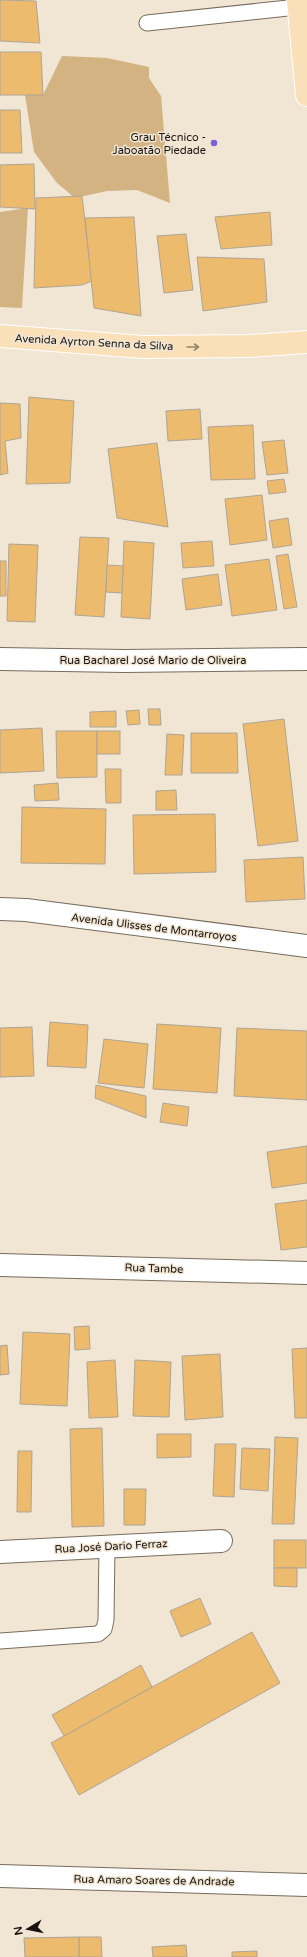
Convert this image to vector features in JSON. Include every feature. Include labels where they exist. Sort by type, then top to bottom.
[{"type":"main road","points":[[301,4],[307,95]]},
{"type":"main road","name":"Avenida Ayrton Senna da Silva","points":[[0,336],[143,347],[250,346],[307,342]]},
{"type":"street","name":"Rua Bacharel José Mario de Oliveira","points":[[0,660],[124,661],[307,659]]},
{"type":"street","name":"Avenida Ulisses de Montarroyos","points":[[0,909],[26,910],[307,946]]},
{"type":"street","name":"Rua Tambe","points":[[0,1265],[307,1273]]},
{"type":"street","name":"Rua José Dario Ferraz","points":[[0,1552],[222,1541]]},
{"type":"street","name":"Rua Amaro Soares de Andrade","points":[[0,1876],[307,1885]]},
{"type":"lane","points":[[147,23],[301,4]]},
{"type":"lane","points":[[0,1641],[98,1634],[104,1629],[106,1620],[107,1546]]},
{"type":"shaded area","points":[[62,56],[107,58],[149,67],[149,78],[161,96],[170,203],[137,190],[107,191],[75,198],[57,183],[34,152],[25,95],[43,95]]},
{"type":"shaded area","points":[[28,208],[22,308],[0,307],[0,212]]},
{"type":"building","points":[[0,0],[36,1],[40,43],[0,41]]},
{"type":"building","points":[[0,52],[41,52],[43,95],[0,95]]},
{"type":"building","points":[[0,110],[20,110],[22,153],[0,153]]},
{"type":"building","points":[[34,164],[35,209],[0,207],[0,165]]},
{"type":"building","points":[[82,196],[92,281],[82,285],[34,288],[36,198]]},
{"type":"building","points":[[270,212],[272,245],[221,249],[215,217]]},
{"type":"building","points":[[134,217],[141,316],[94,308],[85,218]]},
{"type":"building","points":[[186,234],[193,290],[164,293],[157,236]]},
{"type":"building","points":[[197,257],[264,259],[267,302],[203,311]]},
{"type":"building","points":[[29,397],[74,401],[70,483],[26,484]]},
{"type":"building","points":[[0,403],[20,404],[21,438],[5,441],[8,473],[0,475]]},
{"type":"building","points":[[200,409],[202,439],[168,441],[166,411]]},
{"type":"building","points":[[253,425],[255,479],[211,480],[208,427]]},
{"type":"building","points":[[284,440],[288,473],[267,475],[262,442]]},
{"type":"building","points":[[157,443],[168,527],[117,518],[108,449]]},
{"type":"building","points":[[284,479],[286,492],[269,494],[267,481]]},
{"type":"building","points":[[262,495],[267,540],[230,545],[225,499]]},
{"type":"building","points":[[288,518],[292,545],[273,548],[269,521]]},
{"type":"building","points":[[80,537],[109,538],[104,617],[75,615]]},
{"type":"building","points":[[124,541],[154,543],[150,619],[121,617]]},
{"type":"building","points":[[212,541],[214,566],[183,568],[181,543]]},
{"type":"building","points":[[9,544],[38,545],[35,622],[7,621]]},
{"type":"building","points":[[288,554],[297,607],[284,609],[276,556]]},
{"type":"building","points":[[269,559],[277,610],[232,616],[225,565]]},
{"type":"building","points":[[0,561],[6,561],[6,596],[0,596]]},
{"type":"building","points":[[107,565],[123,566],[122,593],[106,592]]},
{"type":"building","points":[[218,574],[222,605],[186,610],[182,579]]},
{"type":"building","points":[[148,709],[160,709],[161,725],[149,725]]},
{"type":"building","points":[[139,710],[140,724],[128,725],[126,711]]},
{"type":"building","points":[[116,711],[116,727],[90,727],[90,712]]},
{"type":"building","points":[[284,719],[298,841],[258,846],[243,724]]},
{"type":"building","points":[[42,728],[44,771],[0,773],[0,730]]},
{"type":"building","points":[[56,731],[97,731],[97,777],[57,778]]},
{"type":"building","points":[[97,731],[120,731],[120,754],[97,754]]},
{"type":"building","points":[[191,733],[237,733],[238,773],[191,773]]},
{"type":"building","points":[[167,734],[184,735],[182,775],[165,775]]},
{"type":"building","points":[[105,769],[121,769],[121,803],[106,803]]},
{"type":"building","points":[[58,783],[59,800],[35,801],[34,785]]},
{"type":"building","points":[[176,790],[177,810],[156,810],[156,791]]},
{"type":"building","points":[[22,807],[106,809],[105,864],[21,863]]},
{"type":"building","points":[[215,814],[216,872],[134,874],[133,815]]},
{"type":"building","points":[[303,857],[305,899],[246,902],[244,860]]},
{"type":"building","points":[[50,1022],[88,1025],[86,1068],[47,1066]]},
{"type":"building","points":[[157,1024],[221,1028],[217,1093],[153,1089]]},
{"type":"building","points":[[32,1027],[34,1076],[0,1077],[0,1028]]},
{"type":"building","points":[[237,1028],[307,1031],[307,1100],[234,1096]]},
{"type":"building","points":[[104,1039],[148,1044],[144,1088],[98,1083]]},
{"type":"building","points":[[96,1085],[146,1096],[146,1118],[95,1098]]},
{"type":"building","points":[[163,1103],[189,1107],[187,1126],[160,1122]]},
{"type":"building","points":[[307,1146],[307,1183],[272,1188],[267,1152]]},
{"type":"building","points":[[307,1200],[307,1247],[281,1250],[275,1204]]},
{"type":"building","points":[[89,1326],[90,1349],[75,1350],[74,1327]]},
{"type":"building","points":[[23,1332],[70,1334],[67,1406],[20,1404]]},
{"type":"building","points":[[7,1345],[9,1374],[0,1375],[0,1346]]},
{"type":"building","points":[[307,1348],[307,1418],[295,1418],[292,1349]]},
{"type":"building","points":[[220,1354],[223,1417],[185,1420],[182,1356]]},
{"type":"building","points":[[115,1360],[118,1417],[89,1418],[87,1362]]},
{"type":"building","points":[[135,1360],[171,1362],[169,1417],[133,1416]]},
{"type":"building","points":[[102,1428],[104,1526],[72,1527],[70,1429]]},
{"type":"building","points":[[157,1434],[191,1434],[191,1457],[157,1458]]},
{"type":"building","points":[[275,1437],[298,1438],[294,1524],[272,1524]]},
{"type":"building","points":[[215,1444],[236,1444],[234,1497],[213,1496]]},
{"type":"building","points":[[242,1448],[270,1449],[268,1491],[240,1489]]},
{"type":"building","points":[[18,1451],[32,1451],[31,1512],[17,1512]]},
{"type":"building","points":[[124,1489],[146,1489],[145,1525],[124,1525]]},
{"type":"building","points":[[274,1540],[306,1540],[306,1568],[274,1568]]},
{"type":"building","points":[[274,1568],[297,1568],[297,1587],[274,1586]]},
{"type":"building","points":[[200,1598],[211,1624],[181,1637],[170,1611]]},
{"type":"building","points":[[252,1632],[280,1683],[79,1795],[51,1743]]},
{"type":"building","points":[[141,1665],[152,1687],[64,1736],[52,1715]]},
{"type":"building","points":[[79,1937],[101,1937],[102,1957],[79,1957]]},
{"type":"building","points":[[79,1937],[79,1957],[25,1957],[24,1938]]},
{"type":"building","points":[[186,1945],[187,1957],[153,1957],[152,1947]]},
{"type":"building","points":[[257,1951],[257,1957],[232,1957],[232,1952]]},
{"type":"place","name":"Grau Técnico - Jaboatão Piedade","points":[[214,143]]}]
